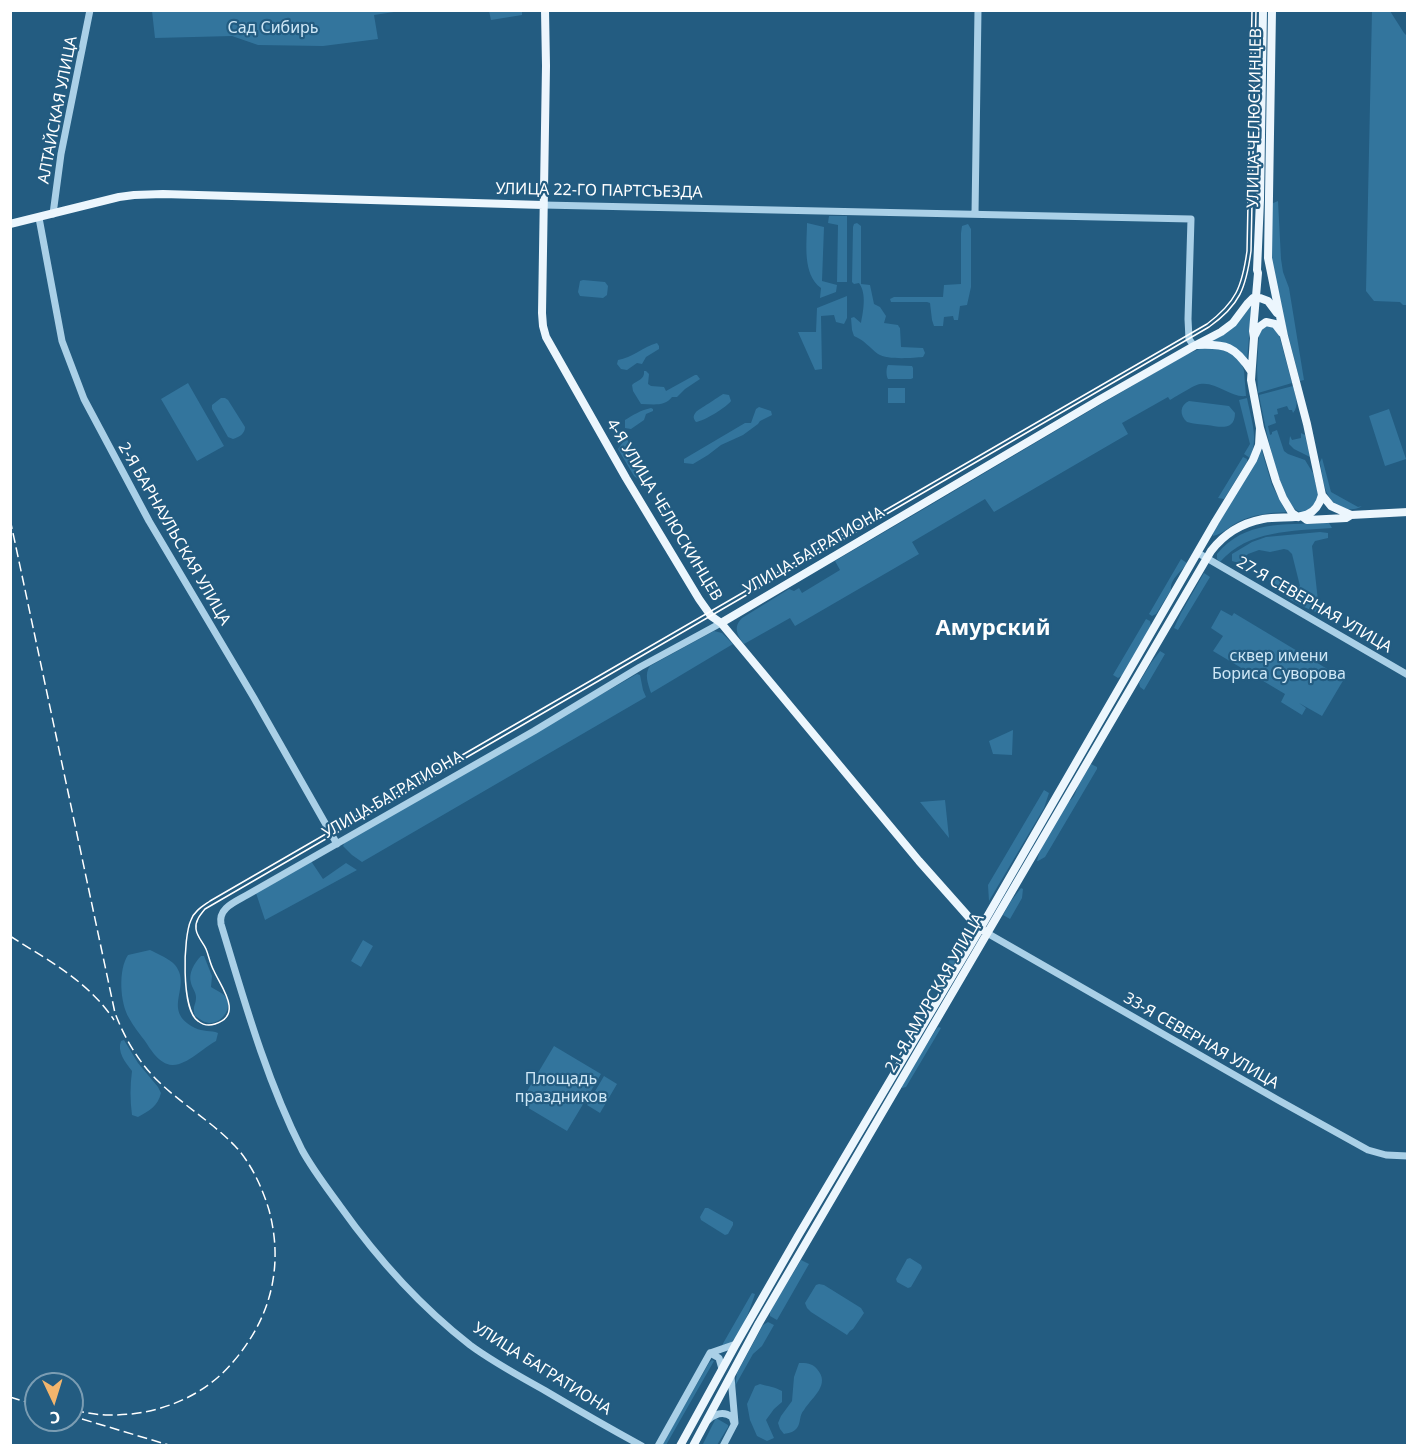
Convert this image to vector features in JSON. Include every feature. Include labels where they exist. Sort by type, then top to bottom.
[{"type":"main road","name":"4-Я УЛИЦА ЧЕЛЮСКИНЦЕВ","points":[[545,10],[542,313],[546,337],[626,478],[711,616],[721,623],[919,861],[984,931]]},
{"type":"main road","name":"УЛИЦА ЧЕЛЮСКИНЦЕВ","points":[[1263,10],[1266,123]]},
{"type":"main road","name":"УЛИЦА ЧЕЛЮСКИНЦЕВ","points":[[1264,226],[1266,123],[1272,10]]},
{"type":"main road","name":"УЛИЦА 22-ГО ПАРТСЪЕЗДА","points":[[10,224],[134,195],[543,205]]},
{"type":"main road","points":[[1264,226],[1252,300],[1254,338],[1251,387],[1260,428],[1276,481],[1292,513],[1301,517],[1317,508],[1323,495]]},
{"type":"main road","points":[[1264,226],[1279,315],[1323,495],[1335,509],[1351,515]]},
{"type":"main road","points":[[1252,300],[1268,301],[1279,315]]},
{"type":"main road","name":"УЛИЦА БАГРАТИОНА","points":[[721,623],[1099,400],[1227,328],[1252,300]]},
{"type":"main road","points":[[1254,338],[1261,325],[1269,322],[1277,326],[1284,336]]},
{"type":"main road","points":[[1194,346],[1216,345],[1231,349],[1239,354],[1251,371]]},
{"type":"main road","name":"21-Я АМУРСКАЯ УЛИЦА","points":[[984,931],[1253,460],[1259,445],[1260,428]]},
{"type":"main road","name":"21-Я АМУРСКАЯ УЛИЦА","points":[[680,1446],[736,1344],[1207,558],[1220,540],[1244,525],[1269,518],[1301,517],[1307,520],[1407,512]]},
{"type":"main road","name":"21-Я АМУРСКАЯ УЛИЦА","points":[[693,1446],[850,1157]]},
{"type":"street","name":"АЛТАЙСКАЯ УЛИЦА","points":[[53,214],[61,154],[90,10]]},
{"type":"street","points":[[975,214],[978,10]]},
{"type":"street","name":"УЛИЦА 22-ГО ПАРТСЪЕЗДА","points":[[543,205],[1191,219],[1188,318],[1189,339],[1194,346]]},
{"type":"street","name":"2-Я БАРНАУЛЬСКАЯ УЛИЦА","points":[[39,218],[62,341],[84,399],[149,521],[337,844]]},
{"type":"street","name":"27-Я СЕВЕРНАЯ УЛИЦА","points":[[1198,553],[1407,675]]},
{"type":"street","name":"УЛИЦА БАГРАТИОНА","points":[[642,1446],[579,1412],[470,1345],[416,1296],[373,1250],[312,1168],[303,1152],[268,1070],[229,951],[220,915],[223,910],[247,895],[534,731],[640,667],[721,623]]},
{"type":"street","name":"33-Я СЕВЕРНАЯ УЛИЦА","points":[[984,931],[1368,1150],[1386,1155],[1407,1156]]},
{"type":"street","points":[[658,1446],[710,1353],[736,1344]]},
{"type":"street","points":[[710,1353],[719,1358],[722,1369]]},
{"type":"street","points":[[723,1446],[735,1426],[731,1378],[734,1368]]},
{"type":"street","points":[[705,1422],[713,1416],[724,1413],[732,1417],[735,1426]]},
{"type":"green space","name":"Сад Сибирь","points":[[152,10],[394,12],[374,15],[378,39],[323,46],[258,45],[232,36],[155,38]]},
{"type":"green space","points":[[489,11],[522,11],[522,15],[491,20]]},
{"type":"green space","points":[[1372,11],[1390,11],[1407,36],[1407,305],[1400,302],[1374,301],[1366,291]]},
{"type":"green space","points":[[1278,201],[1281,259],[1289,288],[1304,380],[1300,381],[1272,262],[1271,204]]},
{"type":"green space","points":[[829,216],[847,216],[847,282],[837,282],[838,225],[828,223]]},
{"type":"green space","points":[[807,223],[824,227],[822,281],[837,285],[836,292],[820,298],[821,288],[815,282],[808,267]]},
{"type":"green space","points":[[857,223],[861,226],[861,284],[870,285],[874,304],[880,307],[886,316],[884,323],[898,325],[900,328],[901,347],[923,348],[925,353],[923,357],[882,356],[854,336],[851,318],[854,317],[861,323],[864,303],[859,283],[852,282],[853,227]]},
{"type":"green space","points":[[968,224],[971,229],[971,287],[967,305],[960,306],[958,320],[954,320],[953,316],[944,317],[943,326],[934,326],[930,303],[891,302],[890,299],[894,297],[943,297],[944,285],[961,284],[961,233],[962,226]]},
{"type":"green space","points":[[580,281],[605,282],[608,286],[607,295],[603,298],[580,296],[578,292]]},
{"type":"green space","points":[[847,296],[847,318],[844,324],[836,322],[834,315],[821,316],[822,369],[815,370],[798,332],[816,332],[817,308]]},
{"type":"green space","points":[[1252,301],[1247,361],[1235,348],[1206,344],[1239,320]]},
{"type":"green space","points":[[1269,324],[1278,331],[1292,383],[1258,393],[1259,331]]},
{"type":"green space","points":[[657,343],[659,349],[646,357],[642,364],[637,363],[627,370],[621,369],[617,364],[618,360]]},
{"type":"green space","points":[[1202,348],[1225,349],[1241,361],[1246,396],[1235,395],[1212,385],[1200,384],[1170,400],[1168,397],[1122,423],[1128,434],[994,512],[985,499],[912,542],[919,554],[795,626],[790,618],[744,644],[739,637],[737,628],[742,618],[789,589],[794,591],[799,588],[802,593],[840,570],[835,561],[1185,355]]},
{"type":"green space","points":[[888,365],[912,366],[913,378],[888,379],[886,372]]},
{"type":"green space","points":[[644,371],[649,374],[648,384],[664,387],[666,391],[695,375],[700,379],[677,397],[672,397],[666,402],[641,404],[632,385],[642,378]]},
{"type":"green space","points":[[188,383],[224,446],[197,461],[161,399]]},
{"type":"green space","points":[[1293,386],[1296,400],[1295,410],[1293,413],[1287,406],[1277,409],[1278,414],[1274,415],[1276,423],[1268,426],[1270,435],[1277,430],[1284,451],[1305,460],[1313,473],[1319,497],[1317,502],[1305,512],[1294,508],[1287,498],[1272,454],[1259,395]]},
{"type":"green space","points":[[888,388],[905,388],[905,403],[888,403]]},
{"type":"green space","points":[[723,394],[729,395],[731,401],[729,404],[696,422],[694,417],[696,412]]},
{"type":"green space","points":[[221,398],[228,400],[245,427],[243,433],[233,439],[228,437],[212,409],[212,405]]},
{"type":"green space","points":[[1247,398],[1254,436],[1250,458],[1244,454],[1250,444],[1239,400]]},
{"type":"green space","points":[[1189,401],[1229,406],[1235,413],[1234,419],[1230,425],[1222,427],[1187,422],[1182,410]]},
{"type":"green space","points":[[759,407],[771,411],[772,415],[693,464],[684,463],[684,459],[745,423],[751,423]]},
{"type":"green space","points":[[651,408],[653,411],[646,414],[644,420],[631,429],[625,428],[625,420],[640,411]]},
{"type":"green space","points":[[1389,409],[1406,459],[1385,466],[1369,416]]},
{"type":"green space","points":[[1301,433],[1305,435],[1310,457],[1289,444],[1290,436],[1292,440],[1301,438]]},
{"type":"green space","points":[[626,438],[646,470],[644,479],[639,480],[634,476],[618,449]]},
{"type":"green space","points":[[1261,448],[1272,485],[1286,512],[1250,517],[1213,536],[1213,533]]},
{"type":"green space","points":[[1243,457],[1247,459],[1247,462],[1224,499],[1218,498]]},
{"type":"green space","points":[[1322,458],[1331,492],[1358,507],[1362,506],[1355,509],[1348,509],[1332,501],[1324,482],[1320,462]]},
{"type":"green space","points":[[1329,523],[1332,528],[1286,532],[1257,538],[1231,551],[1220,562],[1217,559],[1217,554],[1228,543],[1253,530],[1266,526]]},
{"type":"green space","points":[[1328,533],[1328,538],[1315,541],[1312,546],[1318,601],[1336,612],[1333,617],[1300,605],[1269,584],[1269,579],[1274,577],[1298,588],[1300,586],[1292,554],[1288,550],[1270,552],[1259,550],[1248,554],[1239,563],[1232,561],[1232,554],[1266,537]]},
{"type":"green space","points":[[1181,559],[1187,563],[1174,579],[1171,590],[1156,614],[1152,616],[1149,614]]},
{"type":"green space","points":[[1204,573],[1210,577],[1178,630],[1174,628],[1181,613]]},
{"type":"green space","name":"сквер имени Бориса Суворова","points":[[1221,610],[1232,616],[1234,613],[1344,679],[1322,716],[1299,703],[1306,708],[1302,715],[1281,702],[1285,694],[1213,651],[1223,636],[1211,628]]},
{"type":"green space","points":[[1146,619],[1150,621],[1151,626],[1123,675],[1118,678],[1113,675]]},
{"type":"green space","points":[[714,631],[722,633],[733,644],[651,693],[647,676],[650,666]]},
{"type":"green space","points":[[1160,651],[1165,654],[1144,690],[1139,683]]},
{"type":"green space","points":[[637,674],[640,675],[646,697],[362,862],[343,846],[345,841]]},
{"type":"green space","points":[[1013,730],[1012,755],[993,754],[989,741]]},
{"type":"green space","points":[[1091,764],[1097,769],[1045,857],[1037,861],[1040,850]]},
{"type":"green space","points":[[1044,790],[1049,793],[1044,808],[989,901],[988,885]]},
{"type":"green space","points":[[945,800],[949,838],[920,802]]},
{"type":"green space","points":[[311,861],[323,879],[346,863],[357,870],[265,920],[256,893]]},
{"type":"green space","points":[[1021,888],[1023,889],[1022,898],[1010,919],[1003,915]]},
{"type":"green space","points":[[965,937],[969,939],[945,979],[939,978],[962,939]]},
{"type":"green space","points":[[363,940],[373,946],[361,967],[351,961]]},
{"type":"green space","points":[[150,950],[173,963],[180,973],[178,1006],[185,1021],[195,1028],[218,1033],[216,1041],[177,1065],[167,1064],[156,1056],[132,1024],[124,1004],[121,986],[125,961],[128,955]]},
{"type":"green space","points":[[201,956],[204,956],[212,976],[211,987],[224,995],[228,1004],[226,1014],[214,1023],[203,1021],[195,1016],[194,1012],[196,995],[190,976]]},
{"type":"green space","points":[[939,1027],[941,1028],[906,1087],[902,1088],[901,1086]]},
{"type":"green space","points":[[124,1040],[161,1093],[155,1105],[138,1117],[132,1115],[130,1093],[132,1071],[120,1049],[121,1041]]},
{"type":"green space","name":"Площадь праздников","points":[[554,1046],[601,1074],[567,1131],[520,1103]]},
{"type":"green space","points":[[604,1076],[617,1084],[600,1113],[587,1105]]},
{"type":"green space","points":[[705,1208],[733,1222],[728,1234],[725,1235],[701,1220],[700,1217]]},
{"type":"green space","points":[[910,1258],[922,1268],[911,1287],[908,1288],[896,1279],[907,1259]]},
{"type":"green space","points":[[801,1260],[809,1264],[777,1320],[770,1316],[770,1311]]},
{"type":"green space","points":[[819,1284],[861,1308],[864,1313],[847,1335],[807,1308],[805,1303],[816,1285]]},
{"type":"green space","points":[[752,1293],[755,1294],[738,1334],[730,1343],[721,1347]]},
{"type":"green space","points":[[768,1322],[774,1325],[762,1346],[753,1354],[735,1386],[737,1373],[763,1325]]},
{"type":"green space","points":[[714,1361],[666,1445],[662,1445],[709,1363]]},
{"type":"green space","points":[[799,1363],[815,1367],[821,1375],[821,1386],[802,1412],[797,1428],[784,1434],[778,1423],[792,1401],[794,1377]]},
{"type":"green space","points":[[760,1384],[782,1391],[782,1402],[766,1420],[774,1438],[767,1441],[757,1436],[750,1420],[747,1404],[755,1386]]},
{"type":"green space","points":[[716,1418],[728,1427],[717,1445],[702,1446]]},
{"type":"tram line","points":[[1252,10],[1247,251],[1243,274],[1236,293],[1217,316],[1207,324],[210,901],[192,917],[186,941],[186,989],[192,1014],[198,1021],[211,1025],[224,1020],[229,1007],[225,992],[197,932],[197,921],[205,909],[1220,319],[1240,295],[1247,275],[1251,251],[1256,10]]},
{"type":"railway","points":[[10,519],[115,1013],[133,1050],[152,1075],[226,1137],[246,1160],[269,1210],[275,1251],[271,1290],[257,1328],[221,1375],[193,1395],[160,1408],[126,1414],[104,1415],[84,1412]]},
{"type":"railway","points":[[10,936],[80,983],[104,1006],[114,1020]]},
{"type":"railway","points":[[10,1397],[24,1401]]},
{"type":"railway","points":[[84,1420],[172,1446]]},
{"type":"district","name":"Амурский","points":[[993,629]]}]
